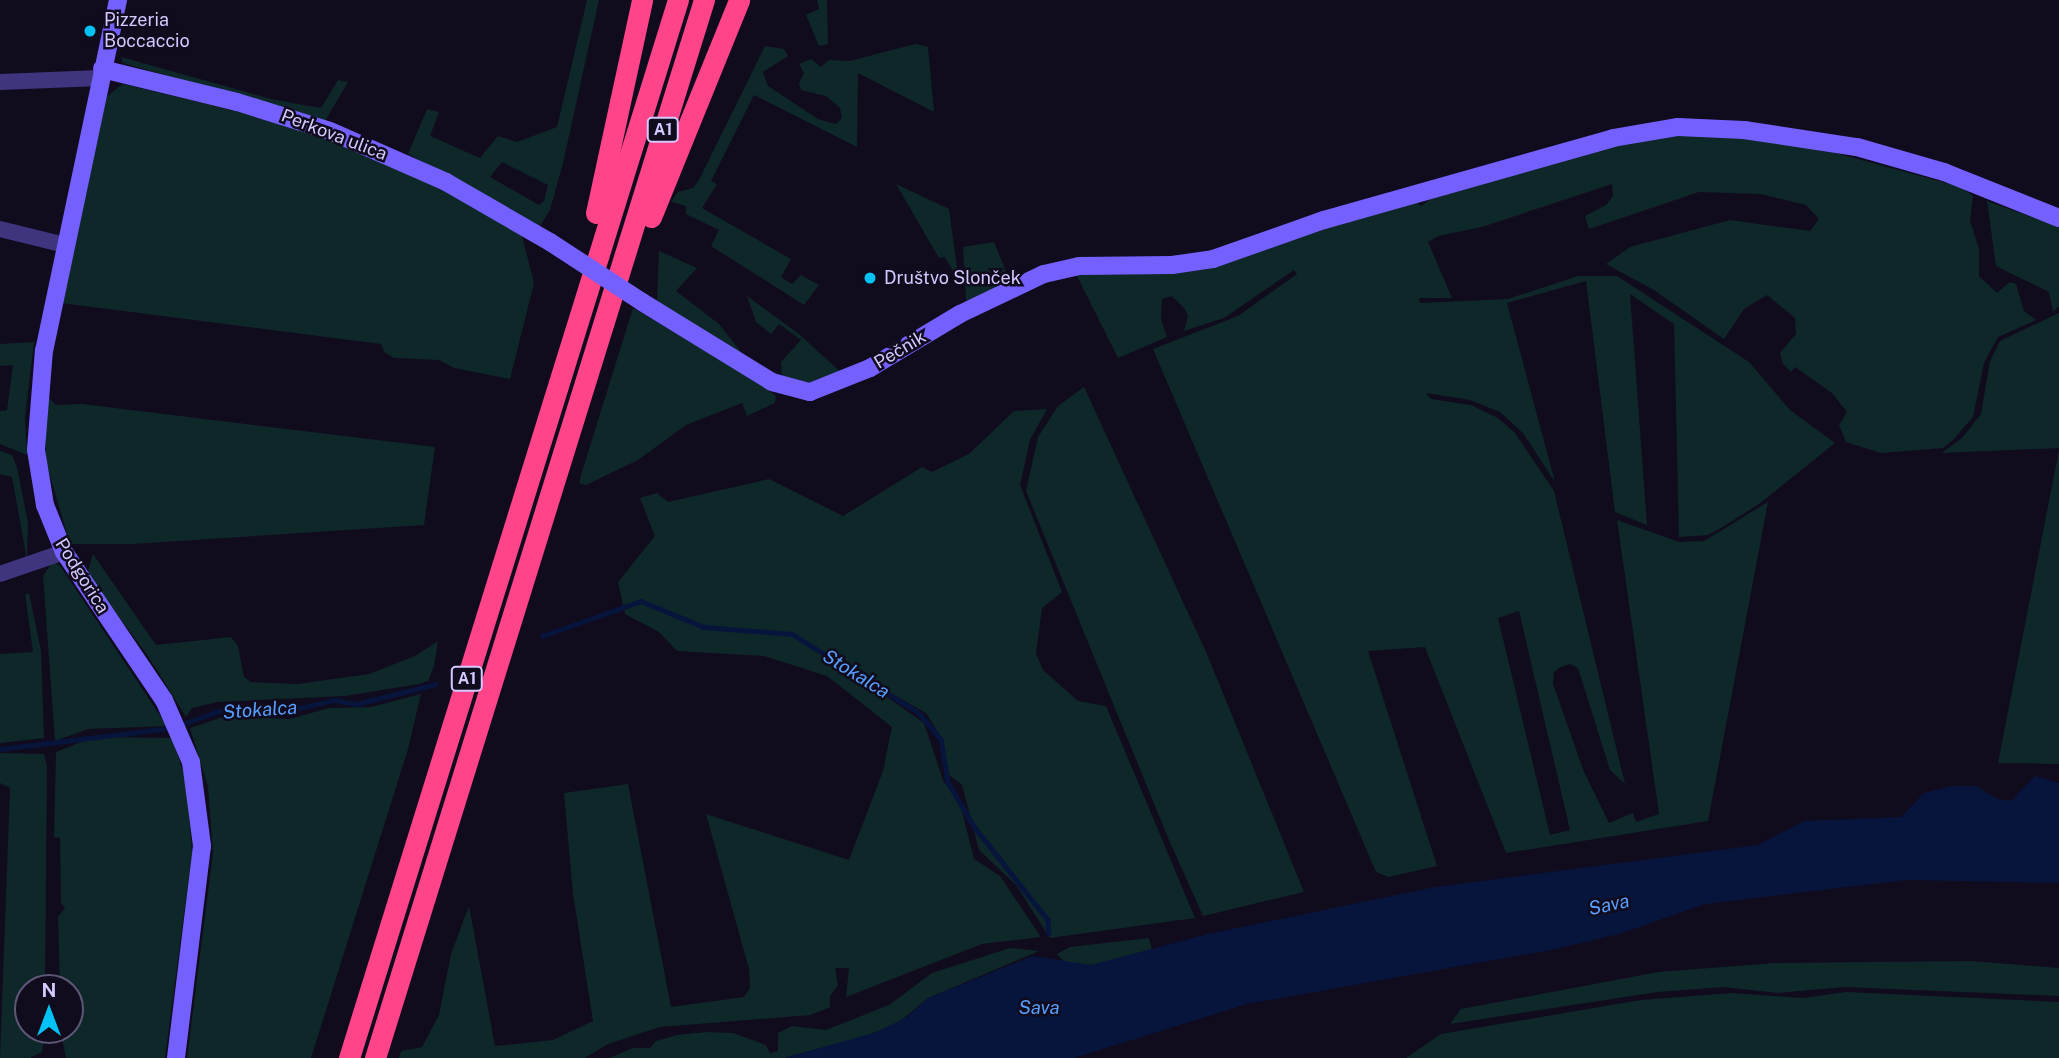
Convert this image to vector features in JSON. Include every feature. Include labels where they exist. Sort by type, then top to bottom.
[{"type":"highway","points":[[584,300],[580,273],[609,168],[642,0]]},
{"type":"highway","name":"A1","points":[[350,1058],[678,0]]},
{"type":"highway","name":"A1","points":[[376,1055],[704,0]]},
{"type":"highway","points":[[623,259],[647,227],[739,0]]},
{"type":"street","name":"Podgorica","points":[[118,0],[40,370],[35,433],[45,505],[64,552],[171,713],[184,740],[197,786],[202,846],[176,1058]]},
{"type":"street","points":[[0,82],[101,74]]},
{"type":"street","name":"Perkova ulica","points":[[101,74],[237,102],[330,131],[446,182],[550,242],[642,302]]},
{"type":"street","name":"Pečnik","points":[[642,302],[772,382],[810,391],[870,368],[960,314],[1044,274],[1079,266],[1172,265],[1213,259],[1324,220],[1613,138],[1678,127],[1744,130],[1857,147],[1944,172],[2059,218]]},
{"type":"street","points":[[0,229],[65,246]]},
{"type":"street","points":[[0,575],[35,565],[64,552]]},
{"type":"green space","points":[[587,0],[599,0],[563,163],[550,210],[540,226],[408,154],[427,109],[439,112],[430,136],[480,158],[498,136],[517,142],[557,127]],"holes":[[[502,162],[548,185],[544,201],[539,205],[490,177]]]},
{"type":"green space","points":[[817,0],[827,0],[828,44],[819,46],[806,15],[819,9]]},
{"type":"green space","points":[[915,44],[928,47],[934,112],[858,73],[857,147],[754,95],[711,181],[717,184],[702,208],[791,259],[781,277],[792,284],[801,275],[819,285],[804,305],[711,246],[719,230],[686,214],[686,206],[671,202],[678,192],[693,188],[699,180],[765,46],[784,49],[788,56],[763,72],[768,86],[818,119],[836,124],[842,118],[840,108],[826,96],[801,90],[799,83],[804,73],[799,64],[811,59],[821,67],[829,60],[850,61]]},
{"type":"green space","points":[[121,57],[271,99],[321,108],[338,80],[348,82],[325,121],[123,63]]},
{"type":"green space","points":[[123,84],[294,125],[452,193],[522,236],[534,283],[510,379],[454,368],[439,360],[394,358],[384,352],[381,344],[61,303],[98,122],[107,96]]},
{"type":"green space","points":[[1693,133],[1806,145],[1961,187],[1973,196],[1970,220],[1979,249],[1979,276],[1997,293],[2010,282],[2016,284],[2024,311],[2036,320],[1998,337],[1984,363],[1973,417],[1953,440],[1943,448],[1881,453],[1846,442],[1839,425],[1847,412],[1832,393],[1795,367],[1791,372],[1783,364],[1780,353],[1796,334],[1795,318],[1767,295],[1744,309],[1724,339],[1654,290],[1606,264],[1630,247],[1730,220],[1810,231],[1819,219],[1806,205],[1761,194],[1699,192],[1589,229],[1585,216],[1606,205],[1613,196],[1612,184],[1482,227],[1438,236],[1428,242],[1452,298],[1419,298],[1420,303],[1508,299],[1578,276],[1617,276],[1749,362],[1790,410],[1835,443],[1759,504],[1721,528],[1708,535],[1679,537],[1674,324],[1630,294],[1647,525],[1615,512],[1586,281],[1507,303],[1555,482],[1523,433],[1500,412],[1470,400],[1426,393],[1431,399],[1471,405],[1498,418],[1515,433],[1554,491],[1625,784],[1610,770],[1578,668],[1570,664],[1560,667],[1554,672],[1553,684],[1584,772],[1609,823],[1633,813],[1636,822],[1659,814],[1617,520],[1679,542],[1704,541],[1768,502],[1708,821],[1506,853],[1425,647],[1368,651],[1437,866],[1389,877],[1376,872],[1153,349],[1238,316],[1297,274],[1294,270],[1224,318],[1184,331],[1188,316],[1184,308],[1172,296],[1162,299],[1161,320],[1167,337],[1118,358],[1075,272],[1167,271],[1415,201],[1421,206],[1438,194],[1633,139]],"holes":[[[1519,611],[1570,830],[1550,835],[1498,618]]]},
{"type":"green space","points":[[896,184],[949,209],[959,282],[945,257],[939,258]]},
{"type":"green space","points":[[1987,201],[2059,227],[2059,306],[2053,312],[2049,292],[1996,266]]},
{"type":"green space","points":[[994,242],[1010,281],[972,301],[966,300],[963,247]]},
{"type":"green space","points":[[659,251],[697,268],[676,291],[719,324],[753,367],[657,301]]},
{"type":"green space","points":[[747,296],[799,334],[845,376],[813,387],[782,381],[781,362],[801,340],[779,324],[771,334],[756,322]]},
{"type":"green space","points":[[633,308],[756,381],[776,396],[775,403],[747,416],[742,403],[686,425],[638,460],[586,485],[579,483],[581,475]]},
{"type":"green space","points":[[2059,313],[2059,448],[1942,453],[1963,437],[1981,414],[1990,361],[2000,341]]},
{"type":"green space","points":[[34,342],[25,417],[27,455],[0,444],[0,411],[7,410],[13,365],[0,366],[0,344]]},
{"type":"green space","points":[[1084,387],[1207,654],[1304,892],[1203,916],[1169,840],[1026,491],[1038,437],[1058,406]]},
{"type":"green space","points":[[46,395],[56,405],[82,404],[435,447],[424,525],[133,544],[70,544],[46,462]]},
{"type":"green space","points":[[1047,409],[1030,440],[1020,485],[1062,592],[1042,608],[1036,654],[1043,670],[1078,701],[1106,706],[1195,918],[1050,938],[1016,885],[979,850],[962,785],[948,774],[939,734],[926,713],[880,687],[880,692],[924,723],[944,783],[952,787],[959,799],[974,859],[1000,876],[1041,937],[982,944],[846,997],[849,968],[835,968],[838,985],[830,996],[830,1007],[811,1015],[660,1027],[608,1044],[585,1058],[399,1058],[401,1051],[422,1047],[439,1015],[451,954],[469,906],[495,1046],[553,1040],[593,1021],[573,894],[564,793],[628,784],[671,1007],[744,997],[750,988],[749,969],[706,814],[849,860],[883,771],[892,727],[827,676],[764,656],[677,651],[659,632],[625,614],[618,582],[655,536],[640,498],[657,493],[668,502],[769,479],[843,516],[922,467],[932,472],[969,454],[1014,411]]},
{"type":"green space","points":[[2059,450],[2059,764],[1998,763]]},
{"type":"green space","points":[[0,451],[12,455],[17,467],[28,523],[27,560],[12,477],[0,474]]},
{"type":"green space","points":[[93,554],[156,645],[231,637],[238,646],[244,677],[251,682],[298,684],[369,674],[415,656],[438,641],[434,666],[428,681],[419,684],[345,696],[217,702],[192,708],[186,717],[148,656],[87,574]]},
{"type":"green space","points":[[53,561],[61,567],[167,726],[88,729],[55,741],[43,576]]},
{"type":"green space","points":[[29,593],[41,651],[44,738],[0,743],[0,654],[33,652],[25,594]]},
{"type":"green space","points":[[421,694],[408,749],[311,1058],[187,1058],[213,853],[208,787],[190,728],[226,716],[290,719],[329,708],[371,707]]},
{"type":"green space","points":[[94,737],[172,738],[187,784],[192,853],[165,1058],[66,1058],[63,1044],[84,1044],[84,974],[60,974],[58,917],[65,908],[61,903],[60,838],[54,837],[56,752]]},
{"type":"green space","points":[[0,753],[44,754],[47,766],[45,974],[14,974],[14,1044],[43,1044],[42,1052],[30,1058],[0,1058],[10,788],[0,783]]},
{"type":"green space","points":[[1149,938],[1152,950],[1091,965],[1065,962],[1057,954],[1070,947]]},
{"type":"green space","points":[[1010,948],[1039,951],[928,998],[898,1023],[863,1037],[784,1058],[609,1058],[633,1048],[650,1048],[656,1041],[677,1035],[706,1032],[733,1033],[766,1045],[770,1053],[778,1051],[778,1033],[792,1026],[826,1030],[889,1005],[932,973]]},
{"type":"green space","points":[[1971,961],[2059,968],[2059,996],[1844,987],[1778,993],[1724,987],[1657,992],[1450,1024],[1461,1009],[1658,972],[1775,963]]},
{"type":"green space","points":[[1846,992],[2059,1002],[2059,1058],[1406,1058],[1441,1034],[1641,1000],[1732,993],[1803,998]]},
{"type":"water","name":"Sava","points":[[2035,776],[2059,783],[2059,883],[1906,880],[1705,904],[1619,934],[1556,949],[1247,1004],[1074,1058],[784,1058],[877,1032],[907,1017],[928,998],[1033,956],[1091,965],[1208,934],[1435,887],[1758,845],[1804,821],[1901,817],[1924,793],[1952,786],[1976,786],[1997,799],[2011,801]]},
{"type":"waterway","name":"Stokalca","points":[[542,636],[641,601],[704,627],[792,634],[919,713],[941,739],[948,782],[973,825],[1048,920],[1049,933]]},
{"type":"waterway","name":"Stokalca","points":[[180,725],[219,711],[295,709],[335,700],[356,704],[436,684]]},
{"type":"waterway","name":"Stokalca","points":[[0,749],[172,728]]},
{"type":"place","name":"Pizzeria Boccaccio","points":[[90,31]]},
{"type":"place","name":"Društvo Slonček","points":[[870,278]]}]
